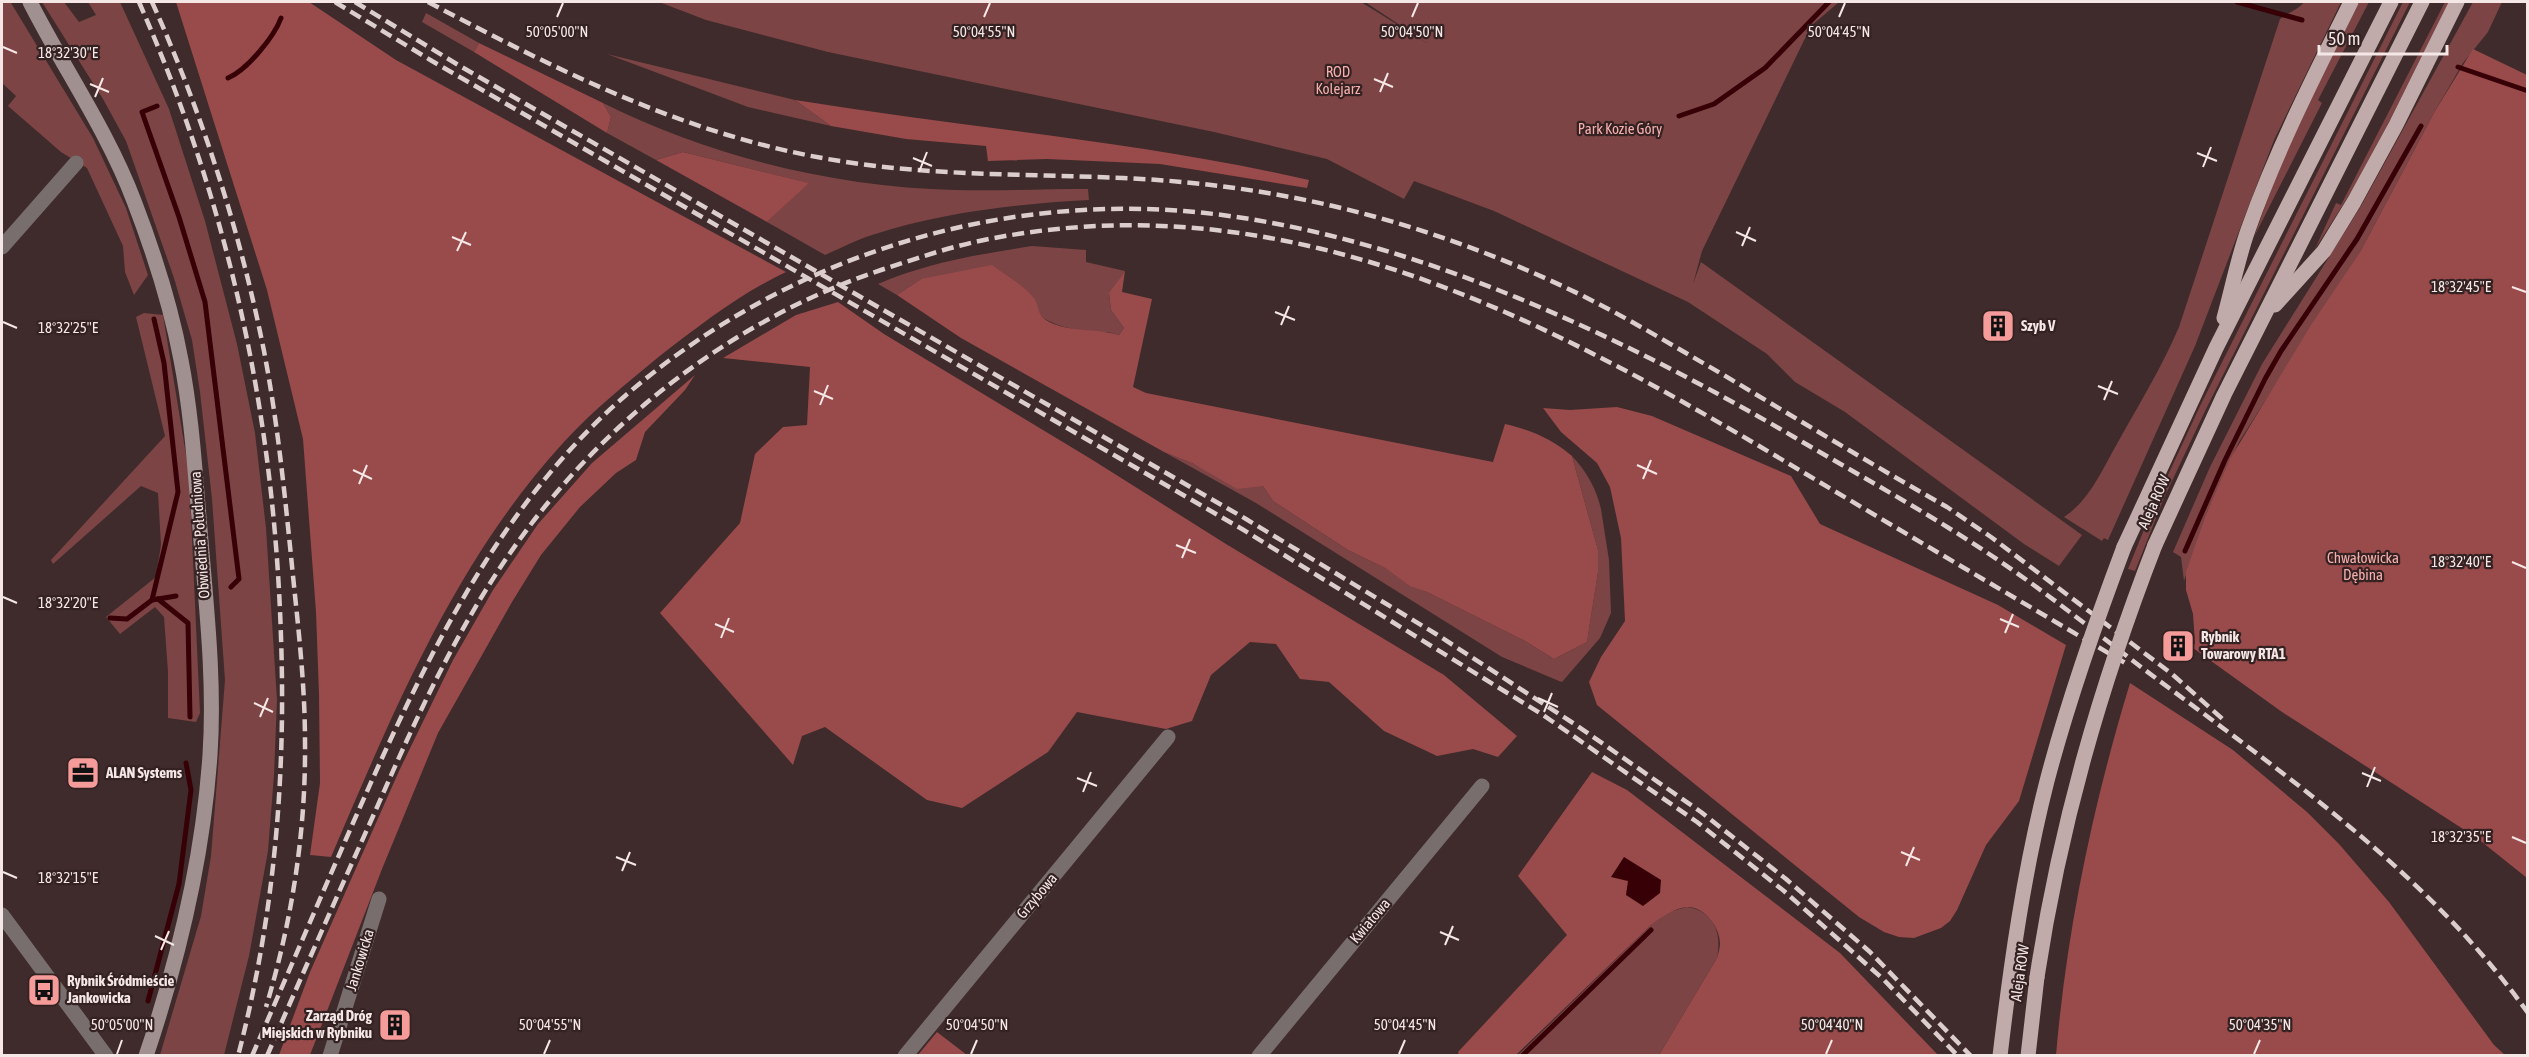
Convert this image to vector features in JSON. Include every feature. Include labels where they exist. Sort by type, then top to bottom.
[{"type":"main road","name":"Obwiednia Południowa","points":[[18,2],[48,36]]},
{"type":"main road","name":"Obwiednia Południowa","points":[[30,2],[93,112],[134,201],[157,267],[174,327],[192,428],[208,645],[210,754],[200,841],[189,906],[168,990],[146,1056]]},
{"type":"main road","points":[[2217,348],[2247,233],[2260,199],[2300,104],[2351,2]]},
{"type":"main road","name":"Aleja ROW","points":[[2000,1056],[2016,931],[2047,781],[2081,665],[2124,547],[2217,348],[2391,2]]},
{"type":"main road","name":"Aleja ROW","points":[[2028,1056],[2043,937],[2072,798],[2107,674],[2155,545],[2195,456],[2261,321],[2422,2]]},
{"type":"main road","points":[[2261,321],[2324,251],[2348,212],[2396,125],[2457,2]]},
{"type":"street","points":[[2,247],[76,163]]},
{"type":"street","name":"Grzybowa","points":[[905,1056],[1168,737]]},
{"type":"street","name":"Kwiatowa","points":[[1259,1056],[1482,786]]},
{"type":"street","name":"Jankowicka","points":[[330,1056],[379,899]]},
{"type":"street","points":[[2,915],[106,1056]]},
{"type":"green space","points":[[2,2],[11,3],[93,138],[126,208],[148,275],[134,295],[125,272],[123,246],[87,168],[61,152],[8,106],[16,96],[2,83]]},
{"type":"green space","points":[[42,2],[64,2],[79,22],[96,15],[88,2],[120,2],[169,109],[205,221],[237,344],[255,433],[266,528],[277,700],[274,775],[268,851],[249,956],[224,1055],[160,1055],[201,916],[211,856],[225,680],[212,499],[192,340],[174,278],[126,141],[103,99]]},
{"type":"green space","points":[[176,2],[309,2],[396,60],[786,272],[721,310],[636,376],[574,431],[525,489],[490,537],[458,588],[430,640],[403,693],[331,857],[310,855],[320,783],[319,694],[316,612],[303,439],[267,290]]},
{"type":"green space","points":[[659,2],[1361,2],[1427,43],[1365,2],[1839,2],[1811,26],[1702,251],[1693,284],[1701,262],[2082,535],[2059,566],[2024,544],[1845,412],[1795,382],[1767,354],[1688,302],[1494,211],[1414,181],[1404,199],[1327,159],[1214,132],[828,52],[706,20]]},
{"type":"green space","points":[[2304,2],[2341,2],[2274,140],[2195,346],[2108,540],[2104,538],[2102,541],[2064,517],[2089,493],[2150,385],[2179,327],[2280,19]]},
{"type":"green space","points":[[2359,2],[2369,2],[2318,100],[2322,103],[2254,237],[2279,168],[2310,99]]},
{"type":"green space","points":[[2403,2],[2410,2],[2206,409],[2164,498],[2135,571],[2128,569],[2154,505],[2200,406]]},
{"type":"green space","points":[[2445,2],[2449,2],[2390,120],[2351,192],[2315,249],[2336,203],[2341,205]]},
{"type":"green space","points":[[2473,2],[2502,2],[2488,32],[2463,63],[2435,111],[2360,252],[2239,442],[2205,517],[2184,581],[2181,557],[2173,552],[2210,467],[2262,364],[2361,206]]},
{"type":"green space","points":[[426,13],[479,43],[474,52],[422,22]]},
{"type":"green space","points":[[479,43],[603,103],[611,117],[607,133],[474,52]]},
{"type":"green space","name":"Chwałowicka Dębina","points":[[2473,49],[2527,75],[2527,878],[2477,838],[2282,712],[2193,648],[2195,643],[2193,614],[2186,590],[2186,572],[2205,517],[2230,459],[2311,325],[2360,252],[2435,111]]},
{"type":"green space","points":[[607,54],[795,100],[831,126],[748,107]]},
{"type":"green space","points":[[795,100],[1117,145],[1309,180],[1307,188],[1160,164],[1047,159],[988,161],[986,146],[906,139],[831,126]]},
{"type":"green space","points":[[603,103],[687,139],[774,166],[819,175],[910,188],[1088,189],[1089,200],[979,210],[925,220],[866,237],[825,255],[767,222],[808,183],[683,152],[656,160],[607,133],[611,117]]},
{"type":"green space","points":[[683,152],[809,183],[767,222],[656,160]]},
{"type":"green space","points":[[1032,246],[1086,250],[1086,262],[1125,271],[1109,294],[1111,310],[1124,328],[1119,335],[1064,327],[1038,314],[921,279],[897,295],[878,284],[934,265]]},
{"type":"green space","points":[[992,265],[1029,292],[1046,320],[1062,327],[1119,335],[1124,328],[1111,310],[1109,293],[1125,271],[1122,292],[1152,299],[1133,387],[1146,393],[1493,462],[1505,424],[1532,432],[1557,445],[1572,456],[1598,550],[1598,572],[1587,642],[1554,659],[1525,641],[1427,592],[1410,586],[1385,568],[1348,550],[1273,501],[1263,486],[1237,489],[1194,464],[1164,452],[961,338],[897,295],[921,279]]},
{"type":"green space","points":[[838,302],[884,334],[1444,675],[1517,736],[1498,757],[1473,749],[1437,756],[1384,731],[1329,682],[1300,679],[1276,644],[1250,642],[1211,675],[1192,721],[1166,729],[1077,712],[1048,752],[962,808],[927,800],[825,727],[802,736],[793,765],[660,613],[740,523],[755,454],[783,427],[807,425],[810,367],[723,358],[796,315]]},
{"type":"green space","points":[[144,313],[163,315],[189,473],[200,713],[196,722],[168,718],[168,672],[164,617],[155,607],[120,634],[106,617],[156,577],[161,545],[158,493],[141,486],[53,564],[51,560],[165,436],[136,317]]},
{"type":"green space","points":[[695,375],[685,390],[645,432],[636,460],[616,473],[580,507],[541,555],[512,602],[438,733],[382,869],[310,1055],[279,1055],[310,972],[399,771],[453,660],[493,590],[538,524],[592,463]]},
{"type":"green space","points":[[1617,407],[1652,416],[1791,476],[1820,524],[1998,605],[2066,645],[2019,801],[1986,845],[1957,910],[1950,921],[1941,928],[1914,938],[1899,937],[1884,932],[1859,917],[1597,705],[1589,682],[1601,657],[1625,621],[1621,538],[1610,487],[1597,463],[1561,432],[1543,408],[1570,410]]},
{"type":"green space","points":[[1164,452],[1263,486],[1273,501],[1348,550],[1385,568],[1410,585],[1525,641],[1554,659],[1587,642],[1598,572],[1598,550],[1572,456],[1590,481],[1601,509],[1609,560],[1611,613],[1600,638],[1562,682],[1559,681],[1502,657],[1256,503]]},
{"type":"green space","points":[[2130,683],[2233,750],[2307,812],[2339,844],[2389,902],[2494,1045],[2505,1055],[2056,1055],[2067,960],[2083,867],[2104,775]]},
{"type":"green space","points":[[1592,772],[1627,790],[1840,953],[1938,1055],[1659,1055],[1717,958],[1720,944],[1718,932],[1711,920],[1695,908],[1684,907],[1651,925],[1516,1055],[1459,1055],[1458,1052],[1567,935],[1518,876]]},
{"type":"green space","points":[[1687,907],[1696,909],[1710,918],[1717,932],[1717,958],[1659,1055],[1517,1056],[1651,925],[1668,912]]},
{"type":"green space","points":[[937,1032],[967,1055],[918,1055]]},
{"type":"shaded area","points":[[1624,857],[1661,880],[1660,893],[1643,906],[1626,895],[1628,881],[1611,877]]},
{"type":"waterway","points":[[1679,116],[1714,104],[1765,68],[1829,2]]},
{"type":"waterway","points":[[2237,2],[2302,20]]},
{"type":"waterway","points":[[228,78],[243,68],[259,52],[281,18]]},
{"type":"waterway","points":[[2458,67],[2528,91]]},
{"type":"waterway","points":[[157,106],[142,112],[179,217],[205,302],[239,579],[231,587]]},
{"type":"waterway","points":[[2185,551],[2225,460],[2265,379],[2281,351],[2357,239],[2421,126]]},
{"type":"waterway","points":[[152,600],[178,492],[164,363],[154,319]]},
{"type":"waterway","points":[[110,618],[127,619],[152,600],[176,596]]},
{"type":"waterway","points":[[158,599],[188,623],[190,717]]},
{"type":"waterway","points":[[148,1001],[179,884],[191,790],[186,763]]},
{"type":"waterway","points":[[1522,1056],[1651,930]]},
{"type":"railway","points":[[139,2],[171,79],[222,234],[257,391],[269,472],[277,554],[282,690],[275,848],[261,952],[238,1056]]},
{"type":"railway","points":[[152,2],[187,86],[231,217],[264,351],[283,479],[302,672],[305,775],[296,876],[283,942],[266,1007]]},
{"type":"railway","points":[[335,2],[432,61],[1242,529],[1543,715],[1697,822],[1784,891],[1883,979],[1958,1056]]},
{"type":"railway","points":[[355,2],[460,66],[1246,519],[1436,634],[1576,725],[1701,812],[1786,879],[1870,952],[1971,1056]]},
{"type":"railway","points":[[428,2],[530,54],[633,101],[740,139],[796,153],[853,163],[920,170],[1149,179],[1255,191],[1307,200],[1365,214],[1459,243],[1489,255],[1550,280],[1615,313],[1947,507],[1991,537],[2172,674],[2226,722]]},
{"type":"railway","points":[[252,1056],[380,762],[439,642],[472,584],[508,528],[548,475],[593,425],[644,380],[703,337],[765,300],[830,269],[898,244],[968,225],[1039,214],[1111,209],[1184,211],[1263,221],[1343,239],[1422,262],[1501,291],[1578,324],[1653,360],[1794,437],[1948,527],[1998,560],[2297,784],[2348,825],[2444,913],[2488,961],[2528,1013]]},
{"type":"railway","points":[[267,1056],[390,778],[440,672],[498,571],[555,494],[635,412],[680,376],[727,344],[776,315],[828,290],[881,270],[984,240],[1097,226],[1206,229],[1312,247],[1415,277],[1516,317],[1614,365],[1711,418],[2127,664]]},
{"type":"place","name":"Szyb V","points":[[1998,326]]},
{"type":"place","name":"Rybnik Towarowy RTA1","points":[[2178,646]]},
{"type":"place","name":"ALAN Systems","points":[[83,773]]},
{"type":"place","name":"Rybnik Śródmieście Jankowicka","points":[[44,990]]},
{"type":"place","name":"Zarząd Dróg Miejskich w Rybniku","points":[[395,1025]]},
{"type":"park label","name":"ROD Kolejarz","points":[[1338,80]]},
{"type":"park label","name":"Park Kozie Góry","points":[[1620,129]]}]
